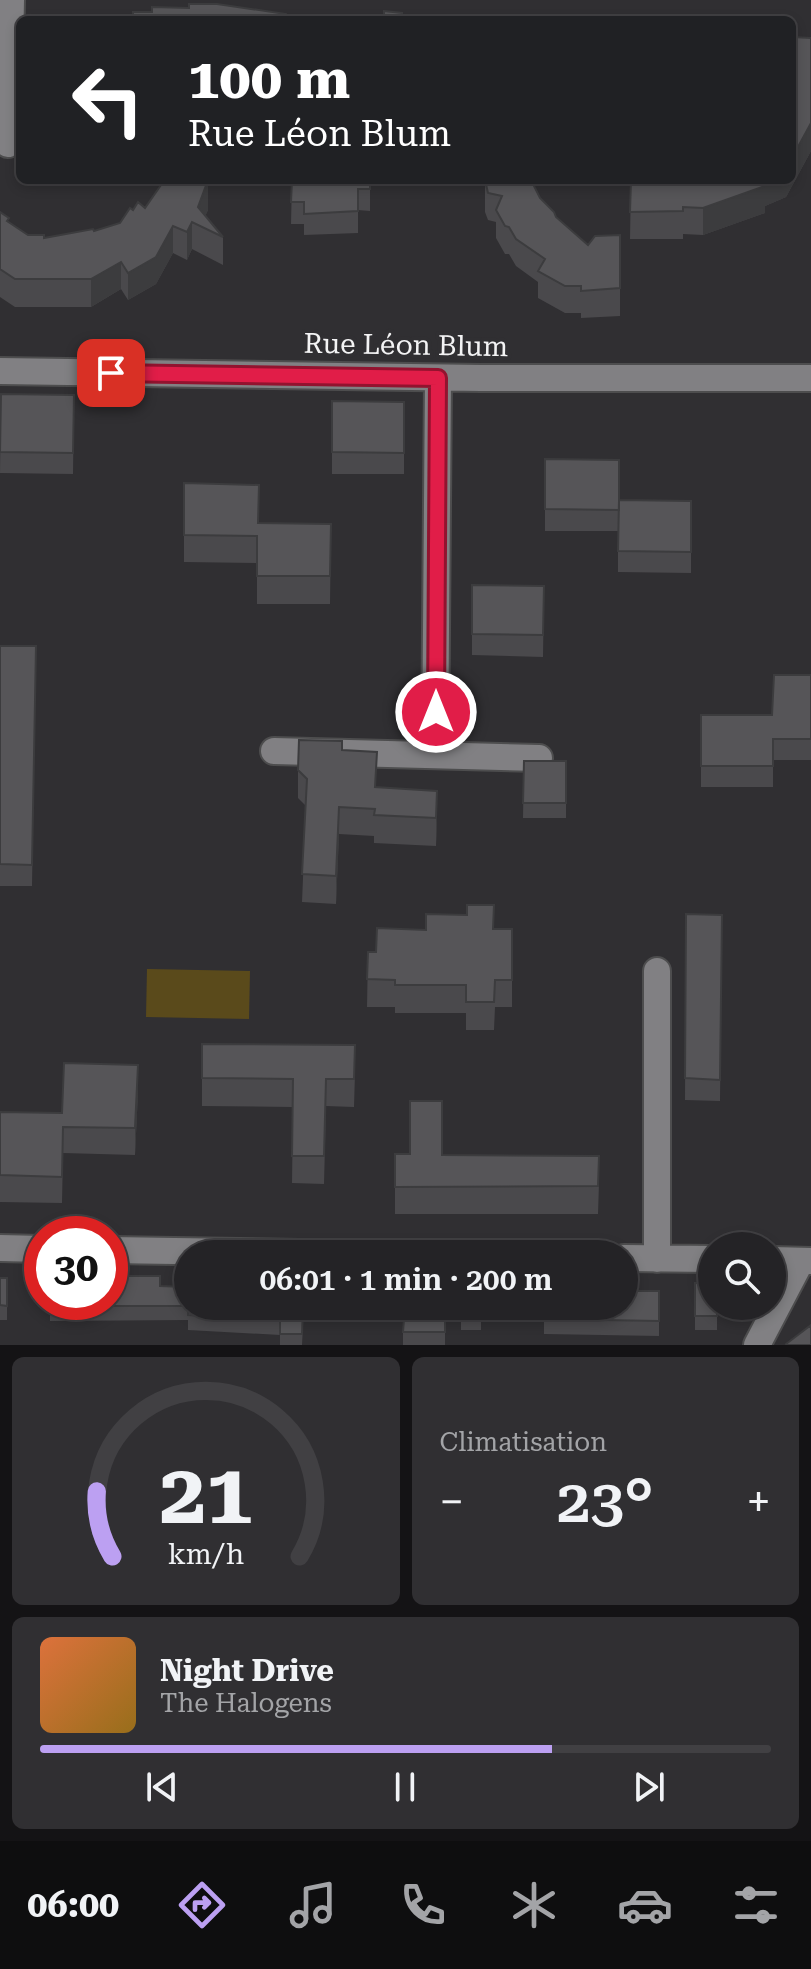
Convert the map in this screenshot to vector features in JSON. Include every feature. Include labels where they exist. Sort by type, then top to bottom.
[{"type":"street","points":[[8,144],[11,0]]},
{"type":"street","name":"Rue Léon Blum","points":[[0,371],[438,378],[811,378]]},
{"type":"street","points":[[435,755],[438,378]]},
{"type":"street","points":[[274,751],[539,758]]},
{"type":"street","points":[[657,971],[657,1259]]},
{"type":"street","points":[[0,1248],[24,1249]]},
{"type":"street","points":[[128,1250],[174,1251]]},
{"type":"street","points":[[638,1258],[698,1259]]},
{"type":"street","points":[[757,1345],[806,1261],[786,1260]]},
{"type":"shaded area","points":[[147,969],[250,971],[249,1019],[146,1017]]},
{"type":"building","points":[[189,4],[217,4],[286,16],[133,16],[133,12],[152,12],[152,7],[189,8]]},
{"type":"building","points":[[384,11],[402,13],[402,16],[384,16]]},
{"type":"building","points":[[796,37],[811,38],[811,123],[796,151]]},
{"type":"building","points":[[207,184],[198,207],[223,237],[192,222],[187,232],[173,226],[156,257],[128,273],[121,262],[91,279],[15,279],[0,269],[0,212],[9,218],[7,221],[28,235],[44,235],[44,238],[94,231],[120,223],[138,202],[145,208],[161,185]]},
{"type":"building","points":[[292,184],[370,184],[370,189],[358,189],[358,211],[304,214],[304,202],[291,202]]},
{"type":"building","points":[[486,184],[533,184],[556,217],[588,245],[595,236],[620,235],[620,288],[581,291],[581,286],[565,286],[538,271],[545,259],[516,239],[496,210],[502,196],[488,193]]},
{"type":"building","points":[[631,184],[765,186],[703,208],[630,212]]},
{"type":"building","points":[[1,394],[74,395],[73,453],[0,452]]},
{"type":"building","points":[[332,401],[404,402],[404,453],[332,452]]},
{"type":"building","points":[[545,459],[619,460],[619,510],[545,509]]},
{"type":"building","points":[[184,483],[259,485],[258,523],[331,524],[330,576],[257,576],[257,536],[184,535]]},
{"type":"building","points":[[619,500],[691,501],[691,552],[618,551]]},
{"type":"building","points":[[472,585],[544,586],[543,635],[472,634]]},
{"type":"building","points":[[0,646],[36,646],[32,865],[0,864]]},
{"type":"building","points":[[774,675],[811,675],[811,739],[773,739],[773,766],[701,766],[701,715],[772,715]]},
{"type":"building","points":[[299,740],[342,741],[342,750],[377,752],[375,787],[437,791],[436,818],[374,815],[375,809],[339,807],[336,876],[302,874],[307,779],[298,770]]},
{"type":"building","points":[[524,761],[566,761],[566,803],[523,803]]},
{"type":"building","points":[[467,905],[494,905],[493,929],[512,929],[512,980],[495,980],[494,1002],[466,1002],[466,985],[395,985],[395,980],[367,979],[368,952],[376,952],[377,928],[426,930],[426,914],[467,915]]},
{"type":"building","points":[[686,914],[722,915],[720,1080],[685,1078]]},
{"type":"building","points":[[202,1044],[355,1045],[354,1079],[326,1079],[324,1156],[292,1156],[293,1079],[202,1078]]},
{"type":"building","points":[[64,1063],[138,1065],[135,1128],[63,1127],[62,1177],[0,1175],[0,1112],[62,1113]]},
{"type":"building","points":[[410,1101],[442,1101],[442,1155],[599,1156],[598,1186],[395,1187],[395,1154],[410,1154]]},
{"type":"building","points":[[128,1276],[160,1276],[160,1286],[174,1286],[174,1306],[128,1306]]},
{"type":"building","points":[[0,1278],[7,1278],[7,1306],[0,1305]]},
{"type":"building","points":[[695,1283],[698,1283],[698,1316],[695,1316]]},
{"type":"building","points":[[638,1291],[659,1291],[659,1321],[602,1320],[638,1320]]},
{"type":"building","points":[[280,1320],[302,1320],[302,1334],[280,1334]]},
{"type":"building","points":[[404,1320],[445,1320],[445,1332],[403,1332]]},
{"type":"building","points":[[811,1325],[811,1345],[786,1344]]},
{"type":"route","points":[[111,373],[438,378],[436,712]]}]
